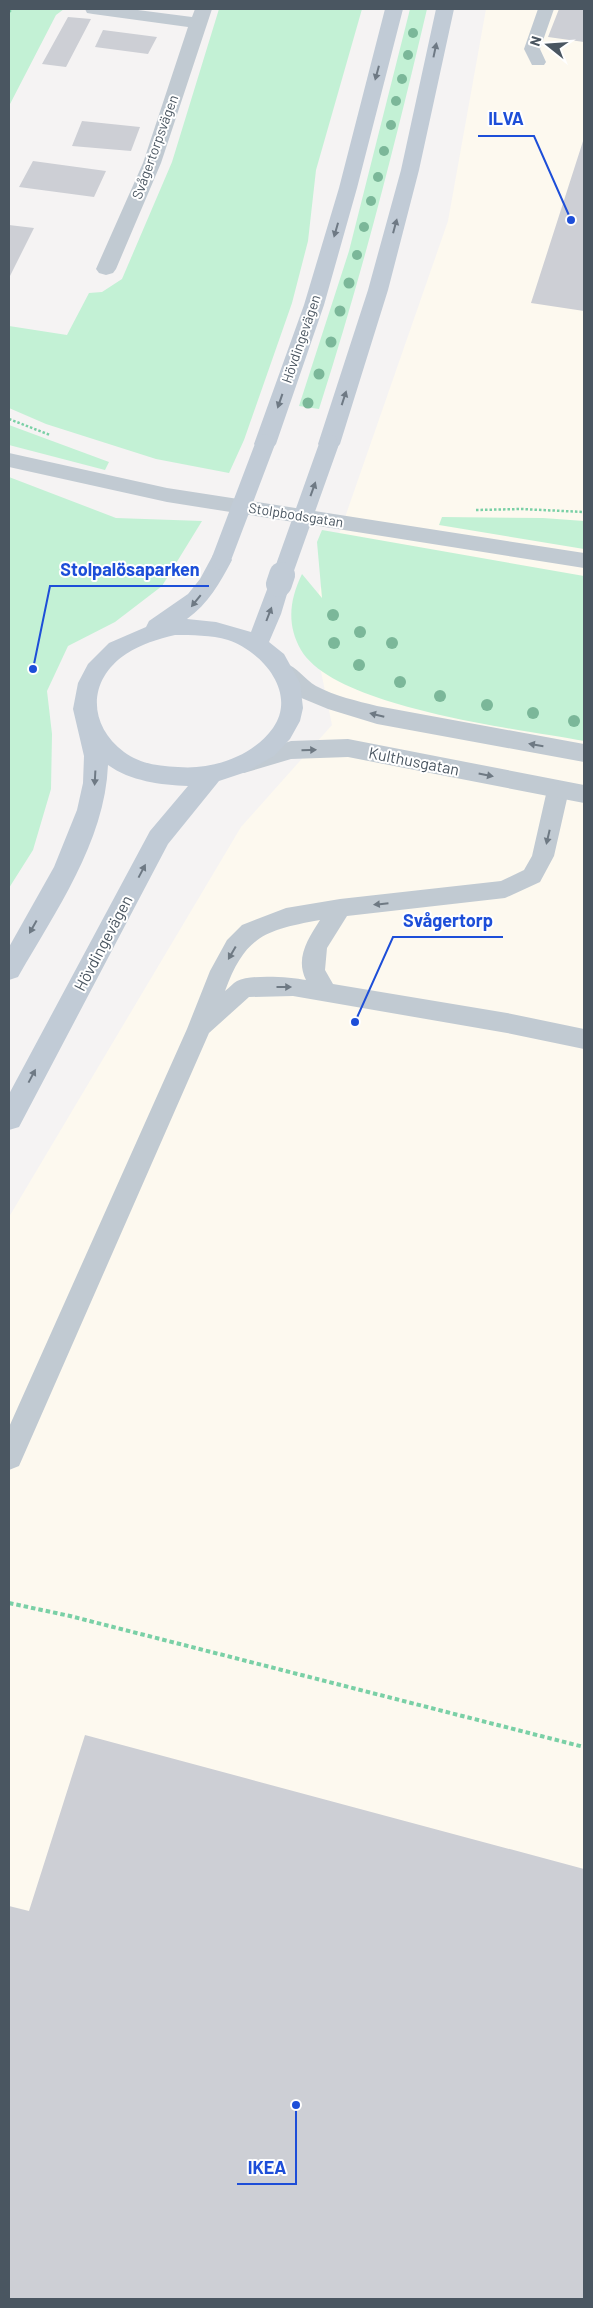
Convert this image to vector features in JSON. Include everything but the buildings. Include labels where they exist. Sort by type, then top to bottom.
[{"type":"street","name":"Svågertorpsvägen","points":[[93,9],[201,16],[152,163],[106,269]]},
{"type":"street","points":[[385,45],[387,9]]},
{"type":"street","name":"Hövdingevägen","points":[[9,970],[68,862],[87,816],[95,786],[96,755],[84,708],[87,685],[99,663],[120,646],[146,634],[190,608],[208,585],[221,560],[265,444],[314,305],[348,188],[394,9]]},
{"type":"street","points":[[256,644],[270,614],[329,444],[378,290],[405,188],[444,9]]},
{"type":"street","name":"Stolpbodsgatan","points":[[9,460],[167,495],[584,561]]},
{"type":"street","name":"Hövdingevägen","points":[[90,730],[101,746],[117,759],[137,769],[177,777],[210,775],[244,764],[266,749],[283,732],[290,711],[291,691],[284,671],[272,656],[256,644],[232,633],[204,627],[175,628],[146,634]]},
{"type":"street","points":[[284,671],[307,690],[336,703],[377,715],[584,753]]},
{"type":"street","name":"Kulthusgatan","points":[[244,764],[292,750],[348,748],[584,794]]},
{"type":"street","name":"Hövdingevägen","points":[[9,1119],[159,838],[210,775]]},
{"type":"lane","points":[[538,62],[532,49],[546,9]]},
{"type":"lane","points":[[9,1457],[200,1030],[218,978],[235,947],[250,931],[286,917],[340,908],[506,890],[532,876],[544,856],[558,790]]},
{"type":"lane","points":[[326,994],[313,970],[315,947],[340,908]]},
{"type":"lane","points":[[200,1030],[244,988],[293,987],[390,1005],[507,1023],[584,1039]]},
{"type":"path","points":[[9,12],[12,9]]},
{"type":"path","points":[[9,1603],[70,1616],[584,1747]]},
{"type":"shaded area","points":[[486,9],[584,9],[584,2299],[9,2299],[9,1217],[241,827],[332,725],[310,618],[448,221]]},
{"type":"green space","points":[[9,9],[64,9],[56,15],[9,106]]},
{"type":"green space","points":[[219,9],[362,9],[316,170],[308,241],[292,303],[244,440],[229,473],[156,459],[46,424],[9,408],[9,326],[67,335],[89,293],[102,292],[122,279],[172,162]]},
{"type":"green space","points":[[410,9],[427,9],[364,259],[319,409],[299,406],[349,251]]},
{"type":"green space","points":[[9,425],[109,462],[105,470],[9,445]]},
{"type":"green space","points":[[9,477],[116,518],[202,521],[162,586],[115,622],[68,646],[47,691],[52,734],[51,789],[33,850],[9,888]]},
{"type":"green space","points":[[442,517],[543,518],[584,521],[584,549],[439,525]]},
{"type":"green space","points":[[322,530],[584,576],[584,741],[431,713],[388,701],[350,687],[320,670],[301,650],[296,640],[291,612],[292,602],[302,574],[322,598],[317,542]]},
{"type":"place","name":"ILVA","points":[[571,220]]},
{"type":"place","name":"Stolpalösaparken","points":[[33,669]]},
{"type":"place","name":"Svågertorp","points":[[355,1022]]},
{"type":"place","name":"IKEA","points":[[296,2105]]}]
